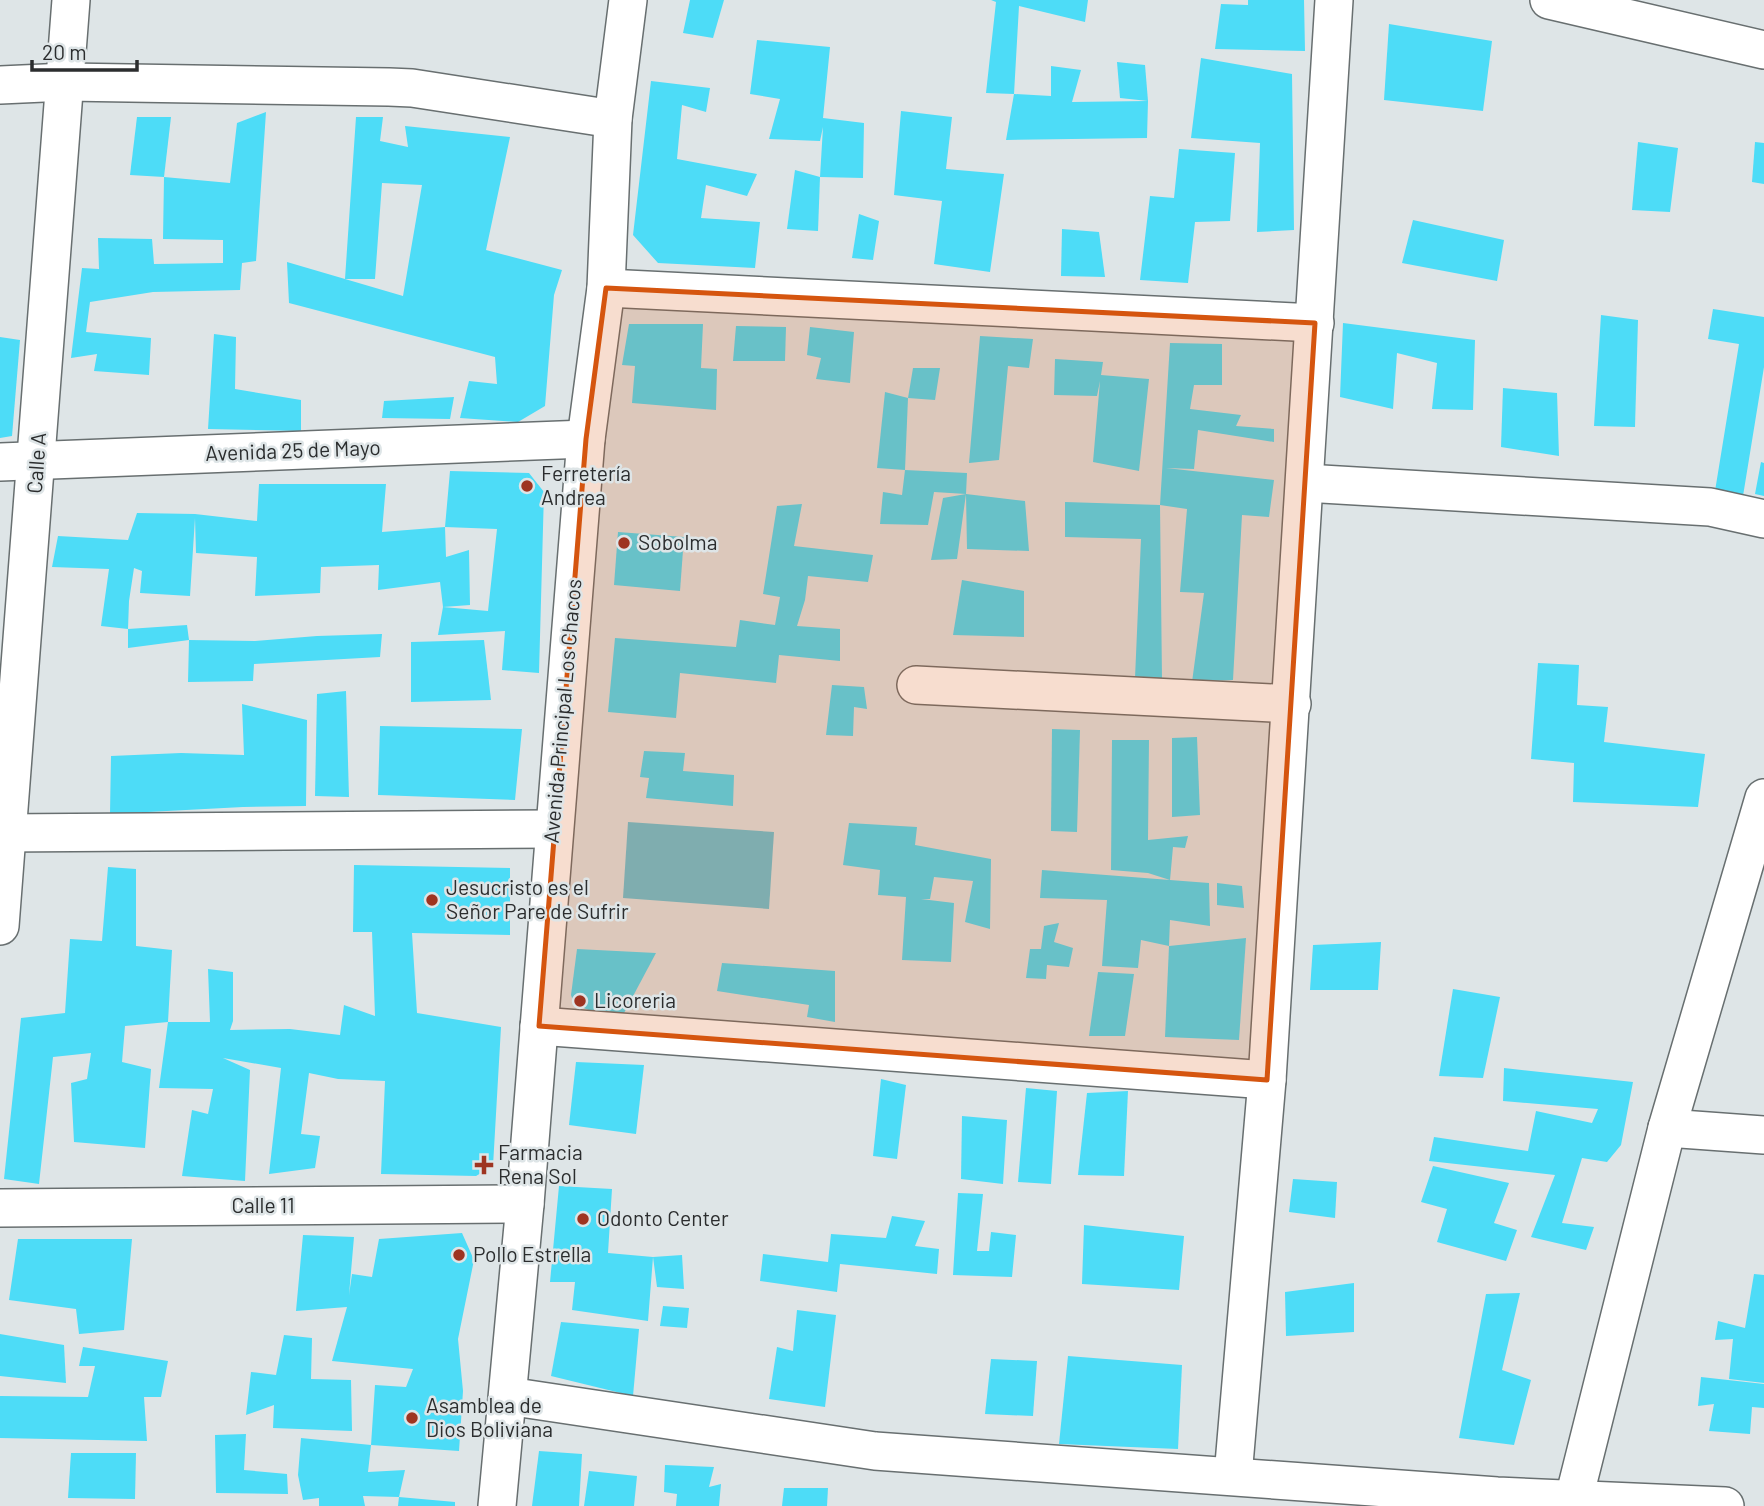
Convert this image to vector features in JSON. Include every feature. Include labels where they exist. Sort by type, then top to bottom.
[{"type":"street","name":"Calle A","points":[[0,926],[4,832],[37,461],[71,0]]},
{"type":"street","name":"Avenida Principal Los Chacos","points":[[497,1506],[525,1204],[586,439],[606,288],[613,119],[628,0]]},
{"type":"street","points":[[1233,1476],[1267,1080],[1334,0]]},
{"type":"street","points":[[1549,0],[1764,50]]},
{"type":"street","points":[[0,85],[66,82],[412,88],[613,119]]},
{"type":"street","points":[[606,288],[1315,323]]},
{"type":"street","name":"Avenida 25 de Mayo","points":[[0,462],[586,439]]},
{"type":"street","points":[[1305,483],[1710,507],[1764,519]]},
{"type":"street","points":[[916,685],[1292,704]]},
{"type":"street","points":[[1572,1503],[1667,1128],[1764,798]]},
{"type":"street","points":[[4,832],[553,830]]},
{"type":"street","points":[[539,1026],[1267,1080]]},
{"type":"street","points":[[1667,1128],[1764,1135]]},
{"type":"street","name":"Calle 11","points":[[0,1208],[525,1204]]},
{"type":"street","points":[[508,1396],[875,1451],[1572,1503],[1726,1506]]},
{"type":"highlighted area","points":[[606,288],[1315,323],[1267,1080],[539,1026],[586,439]]},
{"type":"shaded area","points":[[628,822],[774,832],[769,909],[623,898]]},
{"type":"building","points":[[690,0],[724,0],[713,38],[683,33]]},
{"type":"building","points":[[991,0],[1088,0],[1085,22],[1019,6],[1014,94],[986,93],[996,2]]},
{"type":"building","points":[[1248,0],[1304,0],[1305,51],[1215,49],[1221,4],[1248,5]]},
{"type":"building","points":[[1389,24],[1492,41],[1483,111],[1384,100]]},
{"type":"building","points":[[757,40],[830,47],[823,118],[864,123],[863,178],[820,177],[823,127],[820,141],[769,139],[780,99],[750,94]]},
{"type":"building","points":[[1201,58],[1292,74],[1294,230],[1257,232],[1260,143],[1191,138]]},
{"type":"building","points":[[1117,62],[1145,65],[1148,101],[1120,98]]},
{"type":"building","points":[[1051,66],[1081,70],[1072,102],[1148,101],[1147,138],[1006,140],[1014,94],[1051,96]]},
{"type":"building","points":[[651,81],[710,88],[706,112],[682,105],[677,159],[757,174],[747,196],[706,185],[701,218],[760,222],[755,268],[658,263],[633,235]]},
{"type":"building","points":[[901,111],[952,117],[946,169],[1004,174],[990,272],[934,264],[942,201],[894,195]]},
{"type":"building","points":[[266,112],[256,261],[242,263],[240,290],[153,292],[90,302],[86,332],[151,338],[149,375],[94,371],[97,354],[71,358],[82,268],[99,269],[98,238],[152,239],[154,264],[223,263],[223,240],[163,239],[164,177],[230,183],[237,123]]},
{"type":"building","points":[[137,117],[171,117],[164,177],[130,175]]},
{"type":"building","points":[[356,117],[383,117],[380,141],[408,147],[405,126],[510,137],[486,250],[562,270],[554,295],[545,406],[518,422],[460,418],[469,381],[497,384],[495,357],[289,303],[287,262],[345,279]],"holes":[[[382,183],[422,185],[403,296],[345,279],[375,279]]]},
{"type":"building","points":[[1638,142],[1678,148],[1670,212],[1632,210]]},
{"type":"building","points":[[1755,142],[1764,143],[1764,184],[1752,182]]},
{"type":"building","points":[[1179,149],[1235,153],[1230,221],[1195,222],[1188,283],[1140,280],[1150,196],[1174,198]]},
{"type":"building","points":[[795,170],[820,177],[818,231],[787,229]]},
{"type":"building","points":[[859,214],[879,221],[873,260],[852,258]]},
{"type":"building","points":[[1413,220],[1504,240],[1497,281],[1402,263]]},
{"type":"building","points":[[1062,229],[1099,232],[1105,277],[1061,276]]},
{"type":"building","points":[[1713,309],[1764,317],[1764,367],[1743,496],[1715,491],[1739,344],[1708,339]]},
{"type":"building","points":[[1601,315],[1638,320],[1635,427],[1594,426]]},
{"type":"building","points":[[1343,323],[1475,340],[1473,410],[1432,409],[1437,363],[1397,353],[1393,409],[1340,397]]},
{"type":"building","points":[[629,324],[703,324],[701,368],[717,369],[716,410],[632,403],[635,366],[622,365]]},
{"type":"building","points":[[736,326],[786,327],[785,361],[733,361]]},
{"type":"building","points":[[810,327],[854,332],[850,383],[816,379],[821,358],[807,355]]},
{"type":"building","points":[[214,334],[236,337],[235,389],[301,400],[301,431],[208,429]]},
{"type":"building","points":[[980,336],[1033,339],[1029,368],[1008,366],[999,460],[969,463]]},
{"type":"building","points":[[0,337],[20,340],[12,436],[0,438]]},
{"type":"building","points":[[1170,343],[1222,344],[1222,385],[1194,385],[1190,409],[1241,415],[1236,426],[1274,429],[1274,442],[1198,430],[1194,469],[1166,468],[1274,480],[1269,517],[1242,515],[1233,680],[1192,682],[1204,593],[1180,592],[1187,509],[1160,505]]},
{"type":"building","points":[[1055,359],[1103,362],[1101,375],[1149,379],[1139,471],[1093,462],[1100,381],[1097,396],[1054,395]]},
{"type":"building","points":[[913,368],[940,368],[935,400],[908,398]]},
{"type":"building","points":[[1503,388],[1557,393],[1559,456],[1501,447]]},
{"type":"building","points":[[885,392],[908,398],[905,470],[877,468]]},
{"type":"building","points":[[454,397],[450,419],[382,418],[384,401]]},
{"type":"building","points":[[1761,462],[1764,463],[1764,496],[1755,494]]},
{"type":"building","points":[[905,470],[967,473],[966,494],[934,492],[928,525],[880,524],[883,492],[902,495]]},
{"type":"building","points":[[450,471],[529,473],[544,492],[539,673],[502,670],[505,631],[438,635],[443,607],[488,611],[497,529],[445,527]]},
{"type":"building","points":[[259,484],[386,484],[382,532],[445,527],[446,557],[469,550],[470,605],[443,607],[440,582],[378,590],[379,565],[321,567],[320,593],[255,596],[257,557],[196,553],[195,518],[190,596],[140,593],[142,571],[134,568],[128,629],[101,626],[109,569],[52,567],[58,536],[128,540],[137,513],[195,514],[257,521]]},
{"type":"building","points":[[966,494],[1025,501],[1029,551],[967,549]]},
{"type":"building","points":[[966,494],[957,559],[931,560],[943,498]]},
{"type":"building","points":[[1065,502],[1160,505],[1162,680],[1135,678],[1141,539],[1065,537]]},
{"type":"building","points":[[802,504],[794,546],[873,555],[868,582],[808,576],[805,600],[797,626],[840,629],[840,661],[779,655],[776,683],[680,673],[676,718],[608,712],[615,638],[736,647],[740,620],[775,625],[780,597],[763,594],[777,506]]},
{"type":"building","points":[[618,532],[684,537],[680,591],[614,585]]},
{"type":"building","points":[[962,580],[1024,591],[1024,637],[953,635]]},
{"type":"building","points":[[187,625],[189,640],[128,648],[128,629]]},
{"type":"building","points":[[382,634],[380,657],[254,664],[253,681],[188,682],[189,640],[255,641]]},
{"type":"building","points":[[484,640],[491,700],[411,702],[411,642]]},
{"type":"building","points":[[1538,663],[1579,665],[1577,705],[1608,707],[1604,742],[1705,754],[1698,807],[1573,802],[1574,763],[1531,759]]},
{"type":"building","points":[[832,685],[864,687],[867,709],[854,707],[853,736],[826,735]]},
{"type":"building","points":[[346,691],[349,797],[315,796],[317,694]]},
{"type":"building","points":[[242,704],[307,720],[306,806],[110,814],[111,756],[181,753],[244,755]]},
{"type":"building","points":[[380,726],[522,729],[515,800],[378,795]]},
{"type":"building","points":[[1052,729],[1080,730],[1077,832],[1051,831]]},
{"type":"building","points":[[1197,737],[1200,815],[1172,817],[1172,738]]},
{"type":"building","points":[[1112,740],[1149,740],[1148,840],[1188,836],[1185,848],[1173,847],[1170,880],[1148,873],[1111,870]]},
{"type":"building","points":[[644,751],[685,753],[683,771],[734,775],[733,806],[646,798],[649,778],[640,777]]},
{"type":"building","points":[[849,823],[917,827],[915,845],[991,859],[990,929],[965,922],[973,881],[934,877],[930,899],[921,899],[954,903],[951,962],[902,960],[906,897],[878,895],[880,870],[843,865]]},
{"type":"building","points":[[354,865],[510,868],[510,935],[412,933],[417,1013],[501,1027],[493,1166],[476,1176],[381,1174],[385,1081],[338,1079],[309,1073],[301,1134],[320,1136],[315,1168],[269,1174],[281,1068],[223,1058],[250,1070],[245,1181],[182,1176],[192,1110],[208,1114],[213,1089],[159,1088],[168,1022],[210,1022],[208,969],[233,972],[233,1021],[230,1030],[290,1029],[340,1035],[344,1005],[375,1016],[372,932],[353,932]]},
{"type":"building","points":[[108,867],[136,869],[136,946],[172,950],[168,1022],[125,1026],[122,1062],[151,1069],[145,1148],[74,1142],[71,1083],[87,1079],[91,1053],[53,1057],[39,1184],[4,1179],[21,1018],[65,1013],[70,939],[102,941]]},
{"type":"building","points":[[1042,870],[1209,883],[1210,926],[1170,920],[1169,946],[1141,940],[1138,968],[1102,966],[1107,900],[1040,898]]},
{"type":"building","points":[[1217,883],[1242,886],[1244,908],[1217,905]]},
{"type":"building","points":[[1059,923],[1054,942],[1073,948],[1069,967],[1047,965],[1046,979],[1026,978],[1030,949],[1041,949],[1044,926]]},
{"type":"building","points":[[1246,938],[1239,1040],[1165,1037],[1169,946]]},
{"type":"building","points":[[1381,942],[1378,990],[1310,990],[1313,945]]},
{"type":"building","points":[[577,949],[656,953],[624,1013],[591,1011],[574,1004],[571,995]]},
{"type":"building","points":[[722,963],[835,971],[835,1022],[807,1017],[809,1005],[717,991]]},
{"type":"building","points":[[1098,972],[1134,974],[1125,1036],[1089,1036]]},
{"type":"building","points":[[1453,989],[1500,997],[1483,1078],[1439,1076]]},
{"type":"building","points":[[576,1062],[644,1065],[636,1134],[569,1125]]},
{"type":"building","points":[[1504,1068],[1633,1082],[1621,1145],[1607,1162],[1582,1158],[1562,1223],[1594,1227],[1586,1250],[1531,1237],[1555,1175],[1429,1161],[1434,1137],[1528,1151],[1536,1111],[1592,1123],[1598,1109],[1503,1101]]},
{"type":"building","points":[[881,1079],[906,1085],[897,1159],[873,1156]]},
{"type":"building","points":[[1026,1088],[1057,1091],[1051,1184],[1018,1182]]},
{"type":"building","points":[[1128,1091],[1124,1176],[1078,1175],[1087,1093]]},
{"type":"building","points":[[962,1116],[1007,1120],[1003,1184],[961,1179]]},
{"type":"building","points":[[1433,1166],[1509,1183],[1494,1223],[1517,1230],[1506,1261],[1437,1242],[1447,1209],[1421,1202]]},
{"type":"building","points":[[1293,1179],[1337,1182],[1335,1218],[1289,1212]]},
{"type":"building","points":[[559,1186],[612,1189],[608,1253],[653,1257],[648,1321],[572,1310],[575,1282],[550,1282]]},
{"type":"building","points":[[958,1193],[983,1194],[977,1251],[989,1251],[991,1232],[1016,1235],[1012,1277],[953,1275]]},
{"type":"building","points":[[892,1216],[925,1221],[915,1246],[939,1249],[937,1274],[840,1264],[837,1292],[760,1281],[763,1254],[828,1262],[831,1234],[886,1238]]},
{"type":"building","points":[[1084,1225],[1184,1236],[1179,1290],[1082,1284]]},
{"type":"building","points":[[462,1233],[474,1260],[458,1339],[463,1391],[459,1451],[371,1445],[375,1385],[406,1387],[413,1369],[332,1361],[347,1307],[296,1311],[303,1235],[354,1237],[349,1295],[352,1274],[372,1277],[379,1239]]},
{"type":"building","points":[[18,1239],[132,1239],[124,1330],[79,1334],[76,1309],[9,1300]]},
{"type":"building","points":[[682,1255],[684,1289],[657,1287],[653,1257]]},
{"type":"building","points":[[1754,1274],[1764,1275],[1764,1383],[1729,1379],[1733,1339],[1715,1340],[1718,1321],[1745,1328]]},
{"type":"building","points":[[1354,1283],[1354,1332],[1286,1336],[1285,1292]]},
{"type":"building","points":[[1520,1293],[1502,1370],[1531,1380],[1514,1445],[1459,1438],[1486,1294]]},
{"type":"building","points":[[663,1306],[689,1308],[687,1328],[660,1326]]},
{"type":"building","points":[[797,1310],[836,1315],[825,1407],[769,1399],[777,1347],[793,1351]]},
{"type":"building","points":[[561,1322],[639,1329],[633,1396],[551,1376]]},
{"type":"building","points":[[0,1334],[64,1345],[66,1383],[0,1376]]},
{"type":"building","points":[[284,1335],[312,1338],[311,1379],[351,1380],[352,1431],[273,1428],[274,1405],[246,1415],[251,1372],[276,1375]]},
{"type":"building","points":[[83,1347],[168,1361],[161,1397],[144,1397],[147,1441],[0,1438],[0,1396],[88,1397],[95,1366],[79,1366]]},
{"type":"building","points":[[1068,1356],[1182,1365],[1178,1449],[1059,1444]]},
{"type":"building","points":[[991,1359],[1037,1361],[1033,1416],[985,1414]]},
{"type":"building","points":[[1701,1377],[1764,1384],[1764,1408],[1752,1407],[1750,1434],[1709,1431],[1714,1404],[1698,1406]]},
{"type":"building","points":[[246,1434],[244,1470],[287,1474],[288,1494],[216,1493],[215,1435]]},
{"type":"building","points":[[301,1438],[371,1445],[368,1472],[405,1470],[399,1497],[363,1496],[365,1506],[319,1506],[319,1498],[303,1500],[298,1475]]},
{"type":"building","points":[[539,1451],[582,1454],[579,1506],[532,1506]]},
{"type":"building","points":[[71,1453],[136,1453],[135,1499],[68,1498]]},
{"type":"building","points":[[665,1465],[714,1467],[709,1487],[721,1484],[719,1506],[676,1506],[677,1494],[664,1492]]},
{"type":"building","points":[[589,1471],[637,1476],[634,1506],[584,1506]]},
{"type":"building","points":[[784,1488],[828,1488],[827,1506],[782,1506]]},
{"type":"building","points":[[399,1497],[455,1502],[455,1506],[398,1506]]},
{"type":"place","name":"Ferretería Andrea","points":[[527,486]]},
{"type":"place","name":"Sobolma","points":[[624,543]]},
{"type":"place","name":"Jesucristo es el Señor Pare de Sufrir","points":[[432,900]]},
{"type":"place","name":"Licoreria","points":[[580,1001]]},
{"type":"place","name":"Farmacia Rena Sol","points":[[484,1165]]},
{"type":"place","name":"Odonto Center","points":[[583,1219]]},
{"type":"place","name":"Pollo Estrella","points":[[459,1255]]},
{"type":"place","name":"Asamblea de Dios Boliviana","points":[[412,1418]]}]
